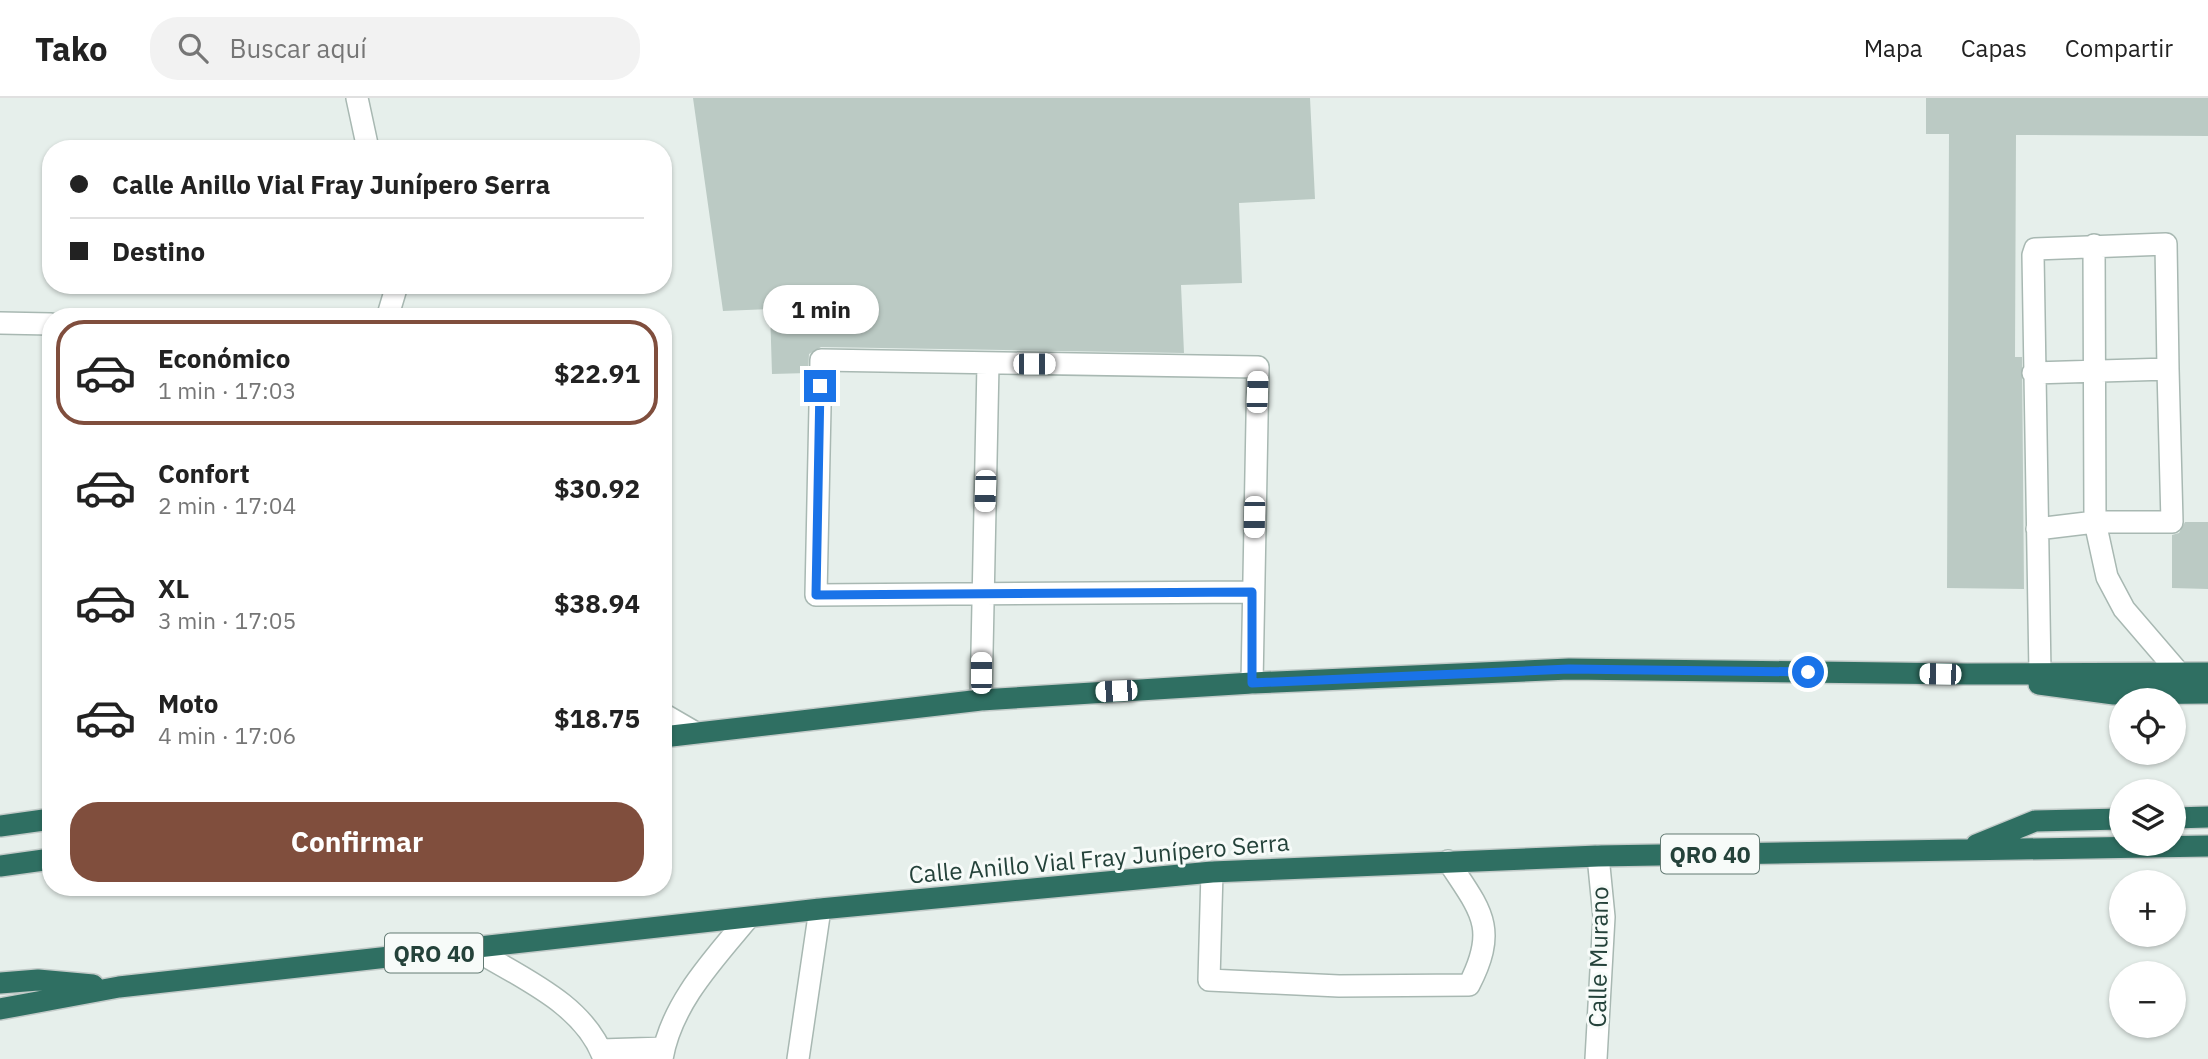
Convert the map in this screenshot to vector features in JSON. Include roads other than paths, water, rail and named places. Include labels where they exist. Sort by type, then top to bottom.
[{"type":"highway","points":[[672,736],[981,700],[1252,683],[1569,669],[1967,674],[2208,673]]},
{"type":"highway","points":[[1967,674],[2114,694],[2208,693]]},
{"type":"highway","points":[[2186,818],[2208,817]]},
{"type":"highway","points":[[1965,849],[2035,821],[2109,819]]},
{"type":"highway","points":[[0,825],[42,820]]},
{"type":"highway","name":"Calle Anillo Vial Fray Junípero Serra","points":[[0,1009],[119,987],[820,909],[1212,872],[1598,856],[2208,846]]},
{"type":"highway","points":[[0,866],[42,860]]},
{"type":"highway","points":[[0,983],[38,980],[119,987]]},
{"type":"street","points":[[357,98],[366,140]]},
{"type":"street","points":[[2037,529],[2095,523],[2172,522],[2166,244],[2035,249],[2033,255],[2033,373],[2040,673]]},
{"type":"street","points":[[2094,245],[2095,523],[2107,576],[2124,609],[2179,673]]},
{"type":"street","points":[[0,323],[42,324]]},
{"type":"street","points":[[1252,592],[816,595],[821,360],[1258,367],[1252,683]]},
{"type":"street","points":[[981,700],[981,594],[988,364]]},
{"type":"street","points":[[2033,373],[2168,369]]},
{"type":"street","points":[[672,719],[694,732]]},
{"type":"street","name":"Calle Murano","points":[[1596,1059],[1604,918],[1598,856]]},
{"type":"street","points":[[1212,872],[1209,980],[1339,986],[1469,985],[1480,965],[1485,937],[1483,914],[1448,861]]},
{"type":"street","points":[[798,1059],[820,909]]},
{"type":"street","points":[[474,949],[563,1004],[582,1020],[603,1055],[663,1054],[682,1004],[709,965],[748,919]]}]
